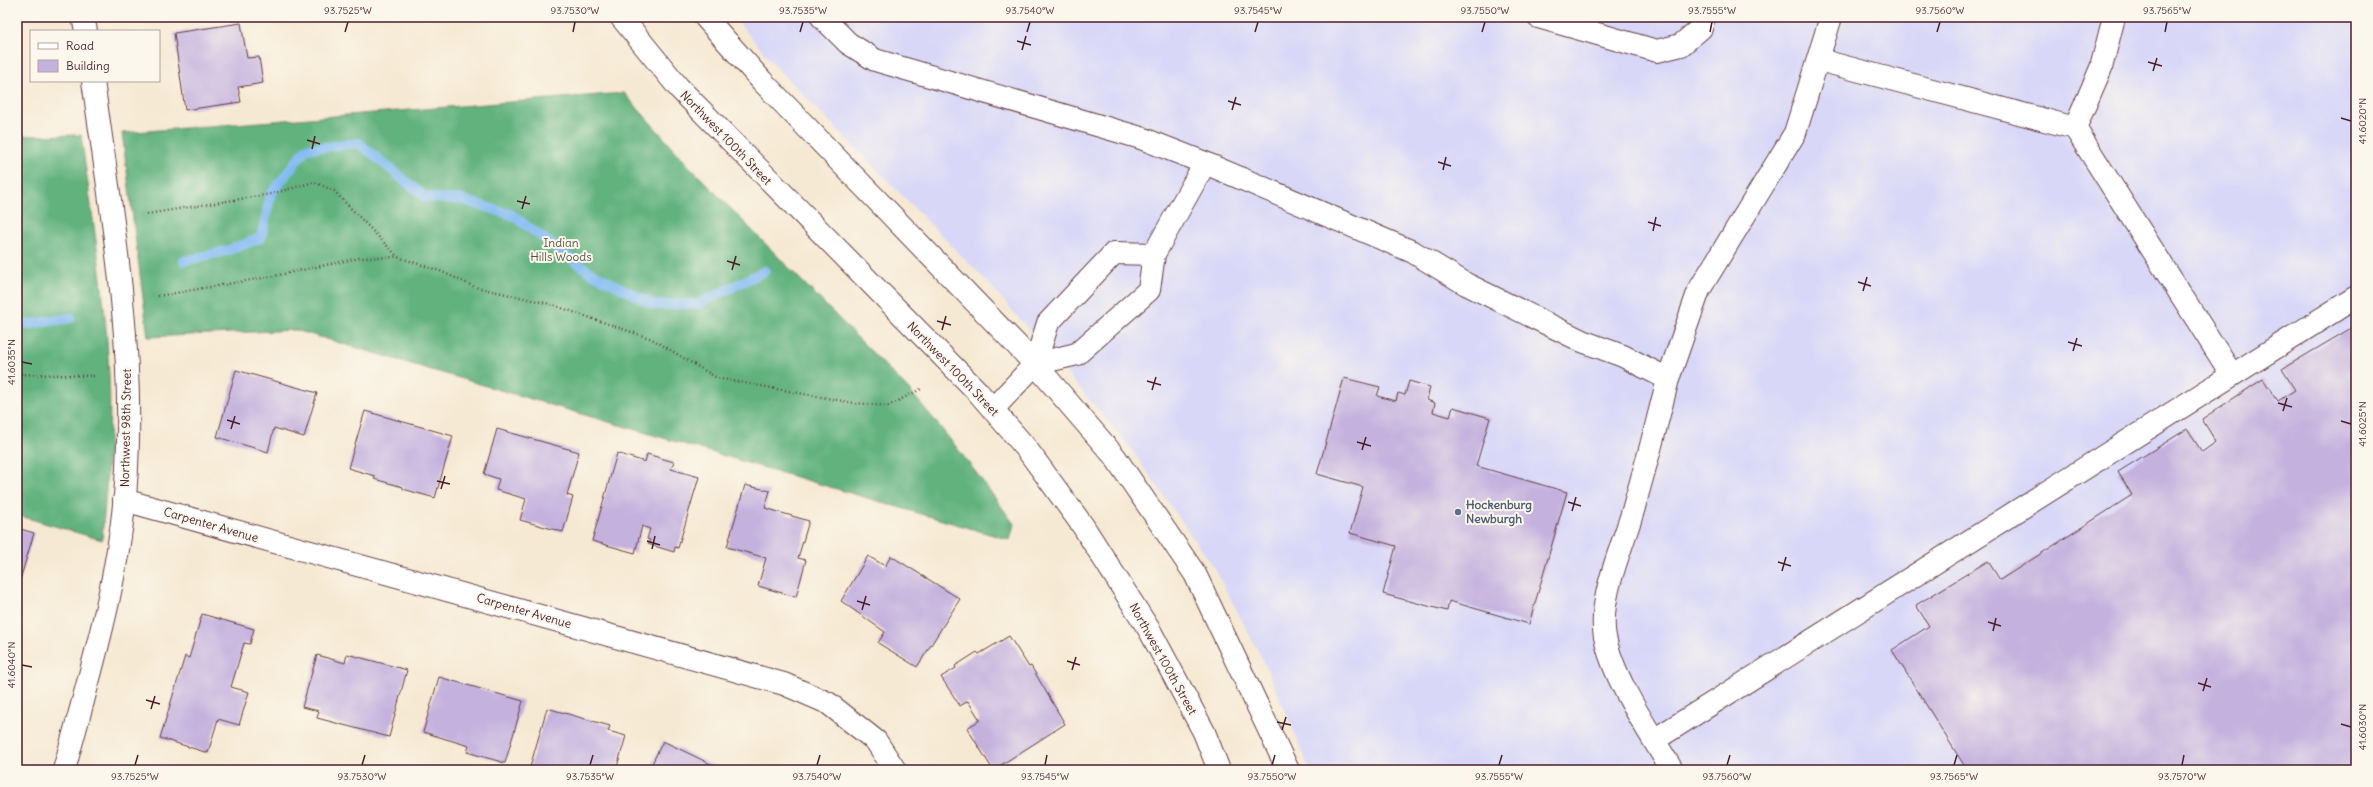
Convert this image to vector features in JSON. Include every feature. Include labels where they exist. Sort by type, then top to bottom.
[{"type":"main road","points":[[84,17],[86,30]]},
{"type":"main road","name":"Northwest 100th Street","points":[[621,17],[679,88],[994,409],[1026,448],[1083,526],[1150,631],[1204,732],[1219,770]]},
{"type":"main road","points":[[705,17],[762,81],[1035,364],[1115,458],[1195,574],[1288,770]]},
{"type":"main road","points":[[822,17],[848,43],[876,60],[1141,138],[1205,163],[1413,252],[1466,284],[1582,341],[1623,356],[1668,379]]},
{"type":"main road","points":[[1538,17],[1656,50],[1681,45],[1701,28],[1704,17]]},
{"type":"main road","points":[[1672,770],[1633,704],[1612,658],[1605,638],[1604,616],[1608,591],[1649,454],[1668,379],[1699,290],[1795,133],[1819,60],[1831,17]]},
{"type":"main road","points":[[2075,128],[2100,68],[2114,17]]},
{"type":"main road","points":[[1819,60],[2075,128],[2232,376]]},
{"type":"main road","name":"Northwest 98th Street","points":[[64,770],[101,638],[118,546],[124,500],[129,397],[126,340],[93,82]]},
{"type":"main road","points":[[1035,364],[1076,354],[1149,290],[1154,254],[1205,163]]},
{"type":"main road","points":[[994,409],[1035,364],[1048,323],[1114,252],[1154,254]]},
{"type":"main road","points":[[1654,740],[2232,376],[2356,296]]},
{"type":"main road","name":"Carpenter Avenue","points":[[124,500],[784,684],[828,703],[876,741],[895,770]]},
{"type":"path","points":[[146,214],[271,194],[314,182],[334,190],[398,257]]},
{"type":"path","points":[[158,296],[274,276],[359,258],[398,257],[440,271],[475,287],[550,304],[652,339],[717,378],[854,404],[888,406],[923,388]]},
{"type":"path","points":[[17,374],[94,376]]},
{"type":"shaded area","points":[[734,17],[2356,17],[2356,770],[1310,770],[1265,664],[1214,568],[1129,446],[991,286],[775,66]]},
{"type":"green space","name":"Indian Hills Woods","points":[[624,93],[689,166],[922,405],[1014,524],[1010,540],[296,330],[148,337],[122,133]]},
{"type":"green space","points":[[81,135],[102,286],[109,376],[109,438],[102,540],[17,515],[17,136]]},
{"type":"building","points":[[241,23],[247,58],[259,57],[263,83],[238,87],[241,102],[185,110],[174,33]]},
{"type":"building","points":[[2353,327],[2356,332],[2356,770],[1967,770],[1892,650],[1929,626],[1916,605],[1988,561],[2000,580],[2132,495],[2118,472],[2187,429],[2202,452],[2216,442],[2202,419],[2263,379],[2278,401],[2295,390],[2282,369]]},
{"type":"building","points":[[236,370],[317,393],[304,437],[274,428],[268,452],[217,437]]},
{"type":"building","name":"Hockenburg Newburgh","points":[[1344,378],[1380,387],[1377,396],[1396,401],[1398,393],[1405,395],[1409,381],[1430,387],[1427,400],[1435,403],[1433,412],[1450,417],[1453,407],[1490,418],[1476,466],[1567,492],[1529,624],[1449,601],[1447,611],[1383,594],[1396,546],[1350,533],[1363,487],[1317,474]]},
{"type":"building","points":[[365,411],[453,436],[435,498],[374,479],[375,476],[348,468]]},
{"type":"building","points":[[497,429],[579,452],[567,495],[573,497],[563,532],[520,520],[526,499],[496,490],[499,479],[484,474]]},
{"type":"building","points":[[617,453],[645,462],[647,454],[674,462],[671,469],[699,477],[678,548],[675,547],[674,552],[648,544],[650,540],[647,539],[650,529],[642,526],[635,553],[592,541]]},
{"type":"building","points":[[745,485],[770,491],[765,508],[809,521],[798,558],[806,560],[796,597],[758,586],[766,558],[727,547]]},
{"type":"building","points":[[17,528],[34,533],[17,590]]},
{"type":"building","points":[[868,556],[885,566],[891,556],[960,599],[917,667],[878,643],[885,632],[841,601]]},
{"type":"building","points":[[202,614],[254,629],[250,644],[244,643],[231,687],[249,692],[239,725],[218,719],[208,753],[160,738],[185,656],[189,658]]},
{"type":"building","points":[[1009,636],[1029,667],[1031,666],[1065,724],[993,770],[967,728],[980,720],[968,701],[960,706],[941,677],[977,652],[979,654]]},
{"type":"building","points":[[347,654],[407,670],[389,737],[317,718],[319,711],[302,707],[317,655],[345,663]]},
{"type":"building","points":[[439,677],[523,701],[505,763],[467,752],[469,746],[423,732]]},
{"type":"building","points":[[547,708],[610,726],[608,731],[626,736],[616,770],[539,770],[530,767]]},
{"type":"building","points":[[663,741],[723,770],[649,770]]},
{"type":"waterway","points":[[184,261],[226,251],[261,238],[271,194],[306,149],[359,143],[425,197],[463,200],[512,215],[588,271],[654,305],[698,304],[765,271]]},
{"type":"waterway","points":[[17,326],[71,318]]},
{"type":"place","name":"Hockenburg Newburgh","points":[[1458,512]]}]
